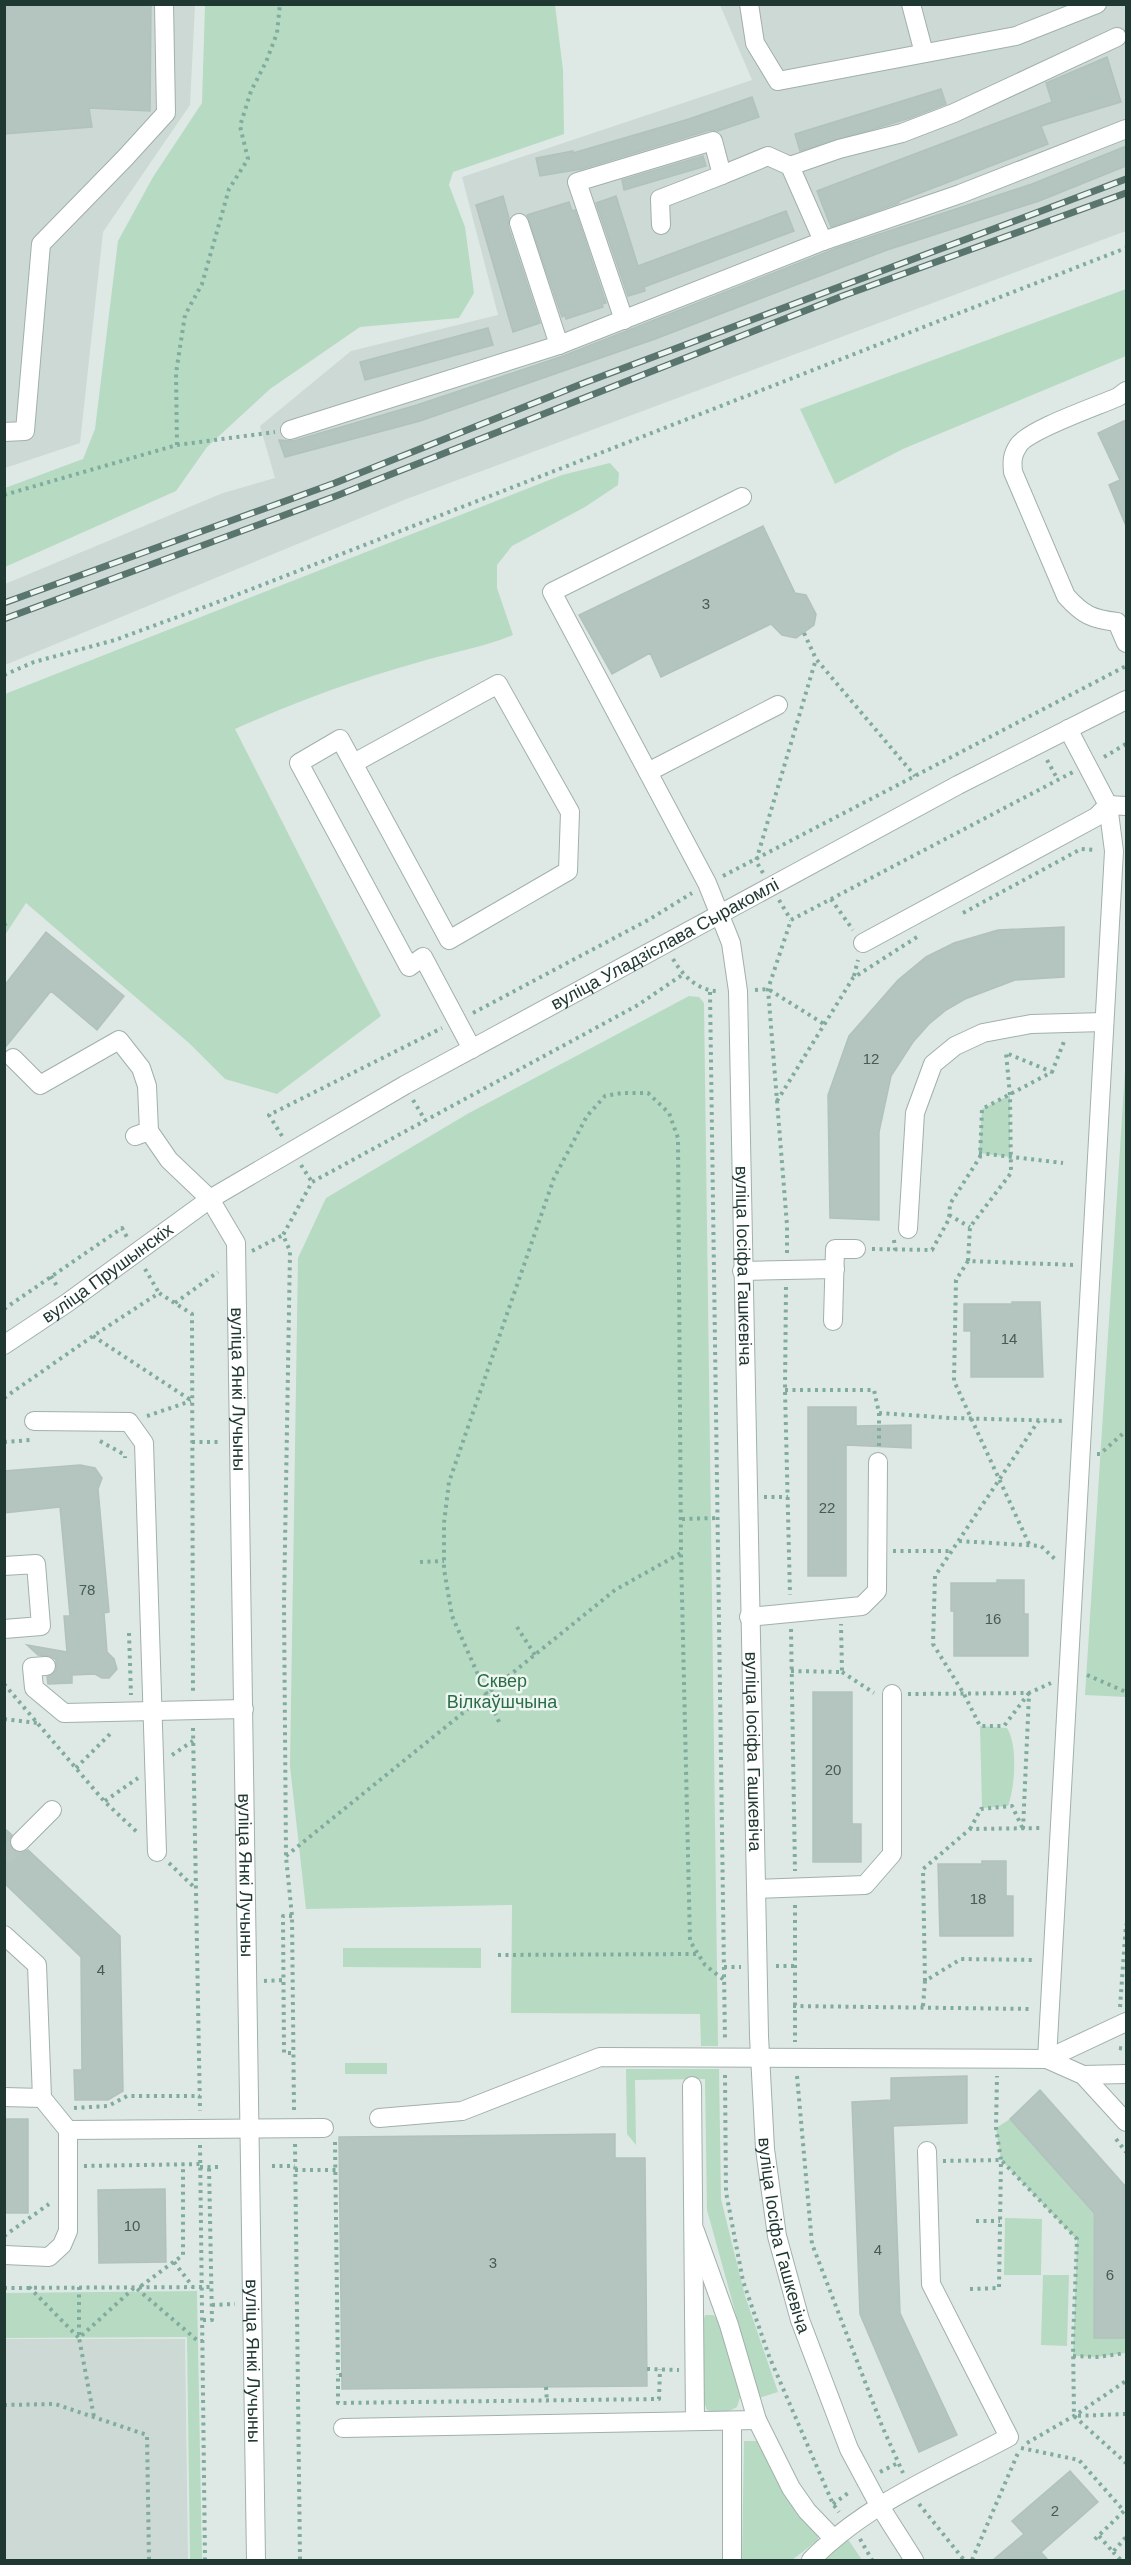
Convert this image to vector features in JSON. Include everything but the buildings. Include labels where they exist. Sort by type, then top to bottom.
[{"type":"street","points":[[4,432],[26,431],[41,244],[166,113],[164,4]]},
{"type":"street","points":[[749,4],[755,43],[778,81],[1016,36],[1097,4]]},
{"type":"street","points":[[911,4],[924,53]]},
{"type":"street","points":[[790,166],[839,149],[902,133],[954,113],[1117,37]]},
{"type":"street","points":[[290,430],[559,345],[823,241],[960,194],[1126,129]]},
{"type":"street","points":[[624,320],[578,182],[713,141],[722,175]]},
{"type":"street","points":[[661,225],[660,199],[768,156],[790,166],[823,241]]},
{"type":"street","points":[[519,224],[559,345]]},
{"type":"street","points":[[1126,391],[1118,397],[1036,432],[1019,443],[1012,458],[1013,472],[1066,596],[1079,611],[1096,619],[1117,622],[1126,643]]},
{"type":"street","name":"вуліца Іосіфа Гашкевіча","points":[[742,497],[552,592],[707,884],[731,943],[738,991],[759,2058],[765,2149],[777,2236],[797,2310],[849,2449],[879,2505],[914,2560]]},
{"type":"street","points":[[354,763],[498,684],[570,812],[568,871],[449,940],[409,967],[299,763],[340,739],[449,940]]},
{"type":"street","name":"вуліца Уладзіслава Сыракомлі","points":[[210,1199],[472,1049],[958,785],[1126,700]]},
{"type":"street","points":[[648,772],[778,705]]},
{"type":"street","points":[[1047,2059],[1117,805],[1086,766],[1068,729]]},
{"type":"street","points":[[863,943],[1117,805]]},
{"type":"street","points":[[423,957],[472,1049]]},
{"type":"street","points":[[908,1229],[915,1113],[933,1064],[955,1046],[983,1033],[1031,1024],[1104,1022]]},
{"type":"street","name":"вуліца Янкі Лучыны","points":[[13,1058],[40,1085],[120,1040],[141,1068],[147,1086],[142,1134],[210,1199],[236,1242],[256,2560]]},
{"type":"street","name":"вуліца Прушынскіх","points":[[4,1345],[67,1303],[210,1199]]},
{"type":"street","points":[[833,1321],[835,1249],[856,1249]]},
{"type":"street","points":[[742,1271],[836,1269]]},
{"type":"street","points":[[34,1421],[129,1422],[144,1443],[157,1852]]},
{"type":"street","points":[[749,1617],[862,1606],[877,1591],[878,1462]]},
{"type":"street","points":[[4,1566],[36,1564],[41,1626],[4,1629]]},
{"type":"street","points":[[46,1666],[32,1667],[34,1688],[64,1713],[244,1709]]},
{"type":"street","points":[[757,1889],[865,1886],[892,1854],[892,1694]]},
{"type":"street","points":[[20,1842],[51,1810]]},
{"type":"street","points":[[4,1935],[37,1965],[42,2098],[68,2130],[68,2231],[62,2245],[49,2257],[4,2255]]},
{"type":"street","points":[[1047,2059],[1122,2024]]},
{"type":"street","points":[[380,2118],[462,2111],[600,2057],[1047,2059],[1083,2075],[1126,2121]]},
{"type":"street","points":[[1083,2075],[1122,2074]]},
{"type":"street","points":[[692,2086],[695,2421]]},
{"type":"street","points":[[4,2097],[42,2098]]},
{"type":"street","points":[[68,2130],[249,2128],[330,2130]]},
{"type":"street","points":[[811,2560],[833,2538],[879,2505],[1009,2437],[932,2284],[927,2156]]},
{"type":"street","points":[[695,2231],[729,2325],[757,2420],[791,2488],[807,2511],[833,2538]]},
{"type":"street","points":[[343,2428],[757,2420]]},
{"type":"street","points":[[732,2421],[732,2560]]},
{"type":"path","points":[[177,445],[176,373],[185,315],[202,284],[229,189],[248,159],[240,126],[251,91],[266,62],[277,33],[280,4]]},
{"type":"path","points":[[4,675],[34,662],[115,640],[226,598],[1126,248]]},
{"type":"path","points":[[4,495],[177,445],[290,430]]},
{"type":"path","points":[[804,633],[816,659],[915,777]]},
{"type":"path","points":[[756,861],[816,659]]},
{"type":"path","points":[[650,919],[707,884],[756,861],[1126,666]]},
{"type":"path","points":[[964,2560],[910,2490],[882,2426],[812,2244],[793,2006],[795,1888],[785,1390],[787,1225],[768,989],[791,920],[1126,744]]},
{"type":"path","points":[[958,915],[1081,849],[1114,851]]},
{"type":"path","points":[[831,899],[863,943]]},
{"type":"path","points":[[777,1101],[853,978],[927,932]]},
{"type":"path","points":[[300,2560],[292,1916],[286,1857],[284,1604],[290,1251],[284,1234],[312,1182],[638,1005],[682,975],[710,992],[768,989],[824,1024]]},
{"type":"path","points":[[710,992],[726,2192],[743,2281],[769,2356],[834,2504]]},
{"type":"path","points":[[895,1250],[933,1250],[949,1215],[950,1204],[980,1157],[982,1109],[1052,1072],[1072,1023]]},
{"type":"path","points":[[1029,1544],[954,1381],[956,1280],[968,1262],[970,1227],[1011,1173],[1010,1095],[1006,1053],[1052,1072]]},
{"type":"path","points":[[499,1722],[452,1616],[444,1561],[444,1523],[449,1482],[554,1178],[587,1116],[605,1096],[622,1093],[648,1093],[669,1113],[678,1138],[681,1553],[690,1941],[705,1965],[724,1980]]},
{"type":"path","points":[[979,1153],[1063,1163]]},
{"type":"path","points":[[949,1215],[970,1227]]},
{"type":"path","points":[[4,1309],[122,1228]]},
{"type":"path","points":[[968,1262],[1090,1266]]},
{"type":"path","points":[[4,1398],[159,1293],[192,1314],[193,1711],[205,2560]]},
{"type":"path","points":[[93,1336],[192,1401]]},
{"type":"path","points":[[785,1390],[874,1390],[879,1413],[878,1462]]},
{"type":"path","points":[[879,1413],[972,1419],[1082,1421]]},
{"type":"path","points":[[1029,1694],[1004,1726],[980,1726],[964,1694],[933,1644],[935,1576],[1039,1420]]},
{"type":"path","points":[[1100,1454],[1126,1431]]},
{"type":"path","points":[[92,1437],[125,1455],[125,1467]]},
{"type":"path","points":[[4,1442],[37,1440]]},
{"type":"path","points":[[192,1442],[240,1442]]},
{"type":"path","points":[[682,1519],[717,1518]]},
{"type":"path","points":[[958,1541],[1041,1546],[1073,1577]]},
{"type":"path","points":[[911,1552],[952,1551]]},
{"type":"path","points":[[286,1857],[615,1590],[681,1553]]},
{"type":"path","points":[[420,1562],[444,1561]]},
{"type":"path","points":[[841,1609],[842,1672]]},
{"type":"path","points":[[517,1627],[535,1655]]},
{"type":"path","points":[[76,1768],[131,1712],[129,1630]]},
{"type":"path","points":[[791,1671],[842,1672],[876,1694],[1029,1694]]},
{"type":"path","points":[[1086,1674],[1126,1692]]},
{"type":"path","points":[[4,1684],[104,1801],[197,1890]]},
{"type":"path","points":[[1023,1829],[1029,1694]]},
{"type":"path","points":[[4,1719],[38,1723]]},
{"type":"path","points":[[923,2006],[925,1981],[923,1869],[970,1829],[981,1809],[1012,1806],[1023,1829]]},
{"type":"path","points":[[970,1829],[1059,1827]]},
{"type":"path","points":[[292,1916],[284,1916],[284,2053],[294,2053]]},
{"type":"path","points":[[1122,2074],[1119,2048],[1126,1924]]},
{"type":"path","points":[[498,1955],[698,1954]]},
{"type":"path","points":[[925,1981],[961,1959],[1052,1960]]},
{"type":"path","points":[[793,2006],[1049,2009]]},
{"type":"path","points":[[1119,2048],[1126,2049]]},
{"type":"path","points":[[970,2289],[999,2288],[1001,2160],[996,2128],[998,2066]]},
{"type":"path","points":[[73,2108],[108,2106],[127,2096],[200,2096]]},
{"type":"path","points":[[330,2130],[336,2170],[340,2375],[338,2403],[659,2399],[660,2369]]},
{"type":"path","points":[[1114,2137],[1126,2152]]},
{"type":"path","points":[[927,2156],[1001,2160],[1077,2240],[1073,2356],[1074,2416],[1126,2463]]},
{"type":"path","points":[[79,2338],[137,2287],[183,2256],[183,2164]]},
{"type":"path","points":[[68,2166],[183,2164],[219,2167]]},
{"type":"path","points":[[203,2320],[212,2320],[209,2166]]},
{"type":"path","points":[[272,2166],[336,2170]]},
{"type":"path","points":[[4,2236],[49,2205],[54,2195]]},
{"type":"path","points":[[976,2221],[1000,2221]]},
{"type":"path","points":[[174,2262],[193,2286]]},
{"type":"path","points":[[4,2288],[211,2286]]},
{"type":"path","points":[[29,2287],[79,2338]]},
{"type":"path","points":[[79,2287],[79,2338],[94,2417]]},
{"type":"path","points":[[137,2287],[198,2341],[203,2341]]},
{"type":"path","points":[[1073,2356],[1097,2357],[1126,2353]]},
{"type":"path","points":[[1034,2438],[1074,2416],[1126,2381]]},
{"type":"path","points":[[546,2387],[547,2402]]},
{"type":"path","points":[[4,2405],[55,2404],[147,2435],[149,2560]]},
{"type":"path","points":[[1074,2416],[1126,2414]]},
{"type":"path","points":[[972,2560],[1020,2447],[1079,2460],[1124,2511],[1092,2542]]},
{"type":"path","points":[[1099,2536],[1121,2560]]},
{"type":"path","points":[[1113,2552],[1126,2537]]},
{"type":"path","points":[[862,2542],[872,2560]]},
{"type":"shaded area","points":[[4,5],[195,5],[190,105],[103,232],[80,443],[5,468]]},
{"type":"shaded area","points":[[720,5],[1126,5],[1126,231],[404,500],[5,665],[5,584],[223,493],[275,478],[260,426],[351,351],[498,315],[462,177],[752,80]]},
{"type":"shaded area","points":[[5,2339],[185,2339],[188,2560],[5,2560]]},
{"type":"green space","points":[[205,5],[555,5],[563,70],[564,134],[453,172],[449,185],[465,227],[474,293],[459,318],[360,327],[270,389],[207,447],[176,491],[5,567],[5,488],[83,459],[95,429],[118,241],[153,177],[202,103]]},
{"type":"green space","points":[[1126,289],[1126,356],[903,449],[835,484],[800,409]]},
{"type":"green space","points":[[610,463],[619,473],[618,485],[585,507],[512,546],[497,565],[497,588],[513,635],[347,684],[235,729],[381,1016],[277,1094],[225,1079],[189,1043],[26,903],[5,935],[5,694],[562,475]]},
{"type":"green space","name":"Сквер Вілкаўшчына","points":[[689,996],[699,997],[704,1003],[718,2046],[701,2046],[700,2014],[511,2013],[512,1905],[306,1909],[290,1766],[298,1258],[326,1198],[469,1113]]},
{"type":"green space","points":[[1126,1055],[1126,1697],[1085,1695]]},
{"type":"green space","points":[[1010,1095],[1010,1157],[979,1153],[982,1109]]},
{"type":"green space","points":[[980,1726],[1007,1728],[1010,1735],[1014,1766],[1008,1806],[982,1808]]},
{"type":"green space","points":[[343,1948],[481,1948],[481,1968],[343,1967]]},
{"type":"green space","points":[[345,2063],[387,2063],[387,2074],[345,2074]]},
{"type":"green space","points":[[626,2069],[719,2069],[721,2199],[745,2296],[778,2392],[759,2398],[707,2210],[705,2079],[635,2080],[636,2145],[627,2134]]},
{"type":"green space","points":[[1010,2119],[1093,2213],[1094,2338],[1126,2338],[1126,2353],[1097,2357],[1073,2356],[1077,2240],[1001,2160],[996,2128]]},
{"type":"green space","points":[[1005,2218],[1042,2219],[1041,2275],[1004,2275]]},
{"type":"green space","points":[[1043,2275],[1069,2275],[1067,2346],[1041,2345]]},
{"type":"green space","points":[[197,2291],[202,2560],[190,2560],[187,2337],[5,2338],[4,2293]]},
{"type":"green space","points":[[705,2315],[713,2315],[720,2321],[740,2397],[737,2407],[726,2412],[707,2410],[704,2402],[702,2326]]},
{"type":"green space","points":[[744,2441],[757,2441],[784,2493],[818,2536],[818,2540],[792,2560],[742,2560]]},
{"type":"green space","points":[[847,2538],[862,2560],[824,2560]]},
{"type":"tunnel","points":[[4,1857],[20,1842]]},
{"type":"railway","points":[[4,603],[335,483],[584,383],[1126,179]]},
{"type":"railway","points":[[4,619],[336,496],[845,295],[1126,193]]}]
